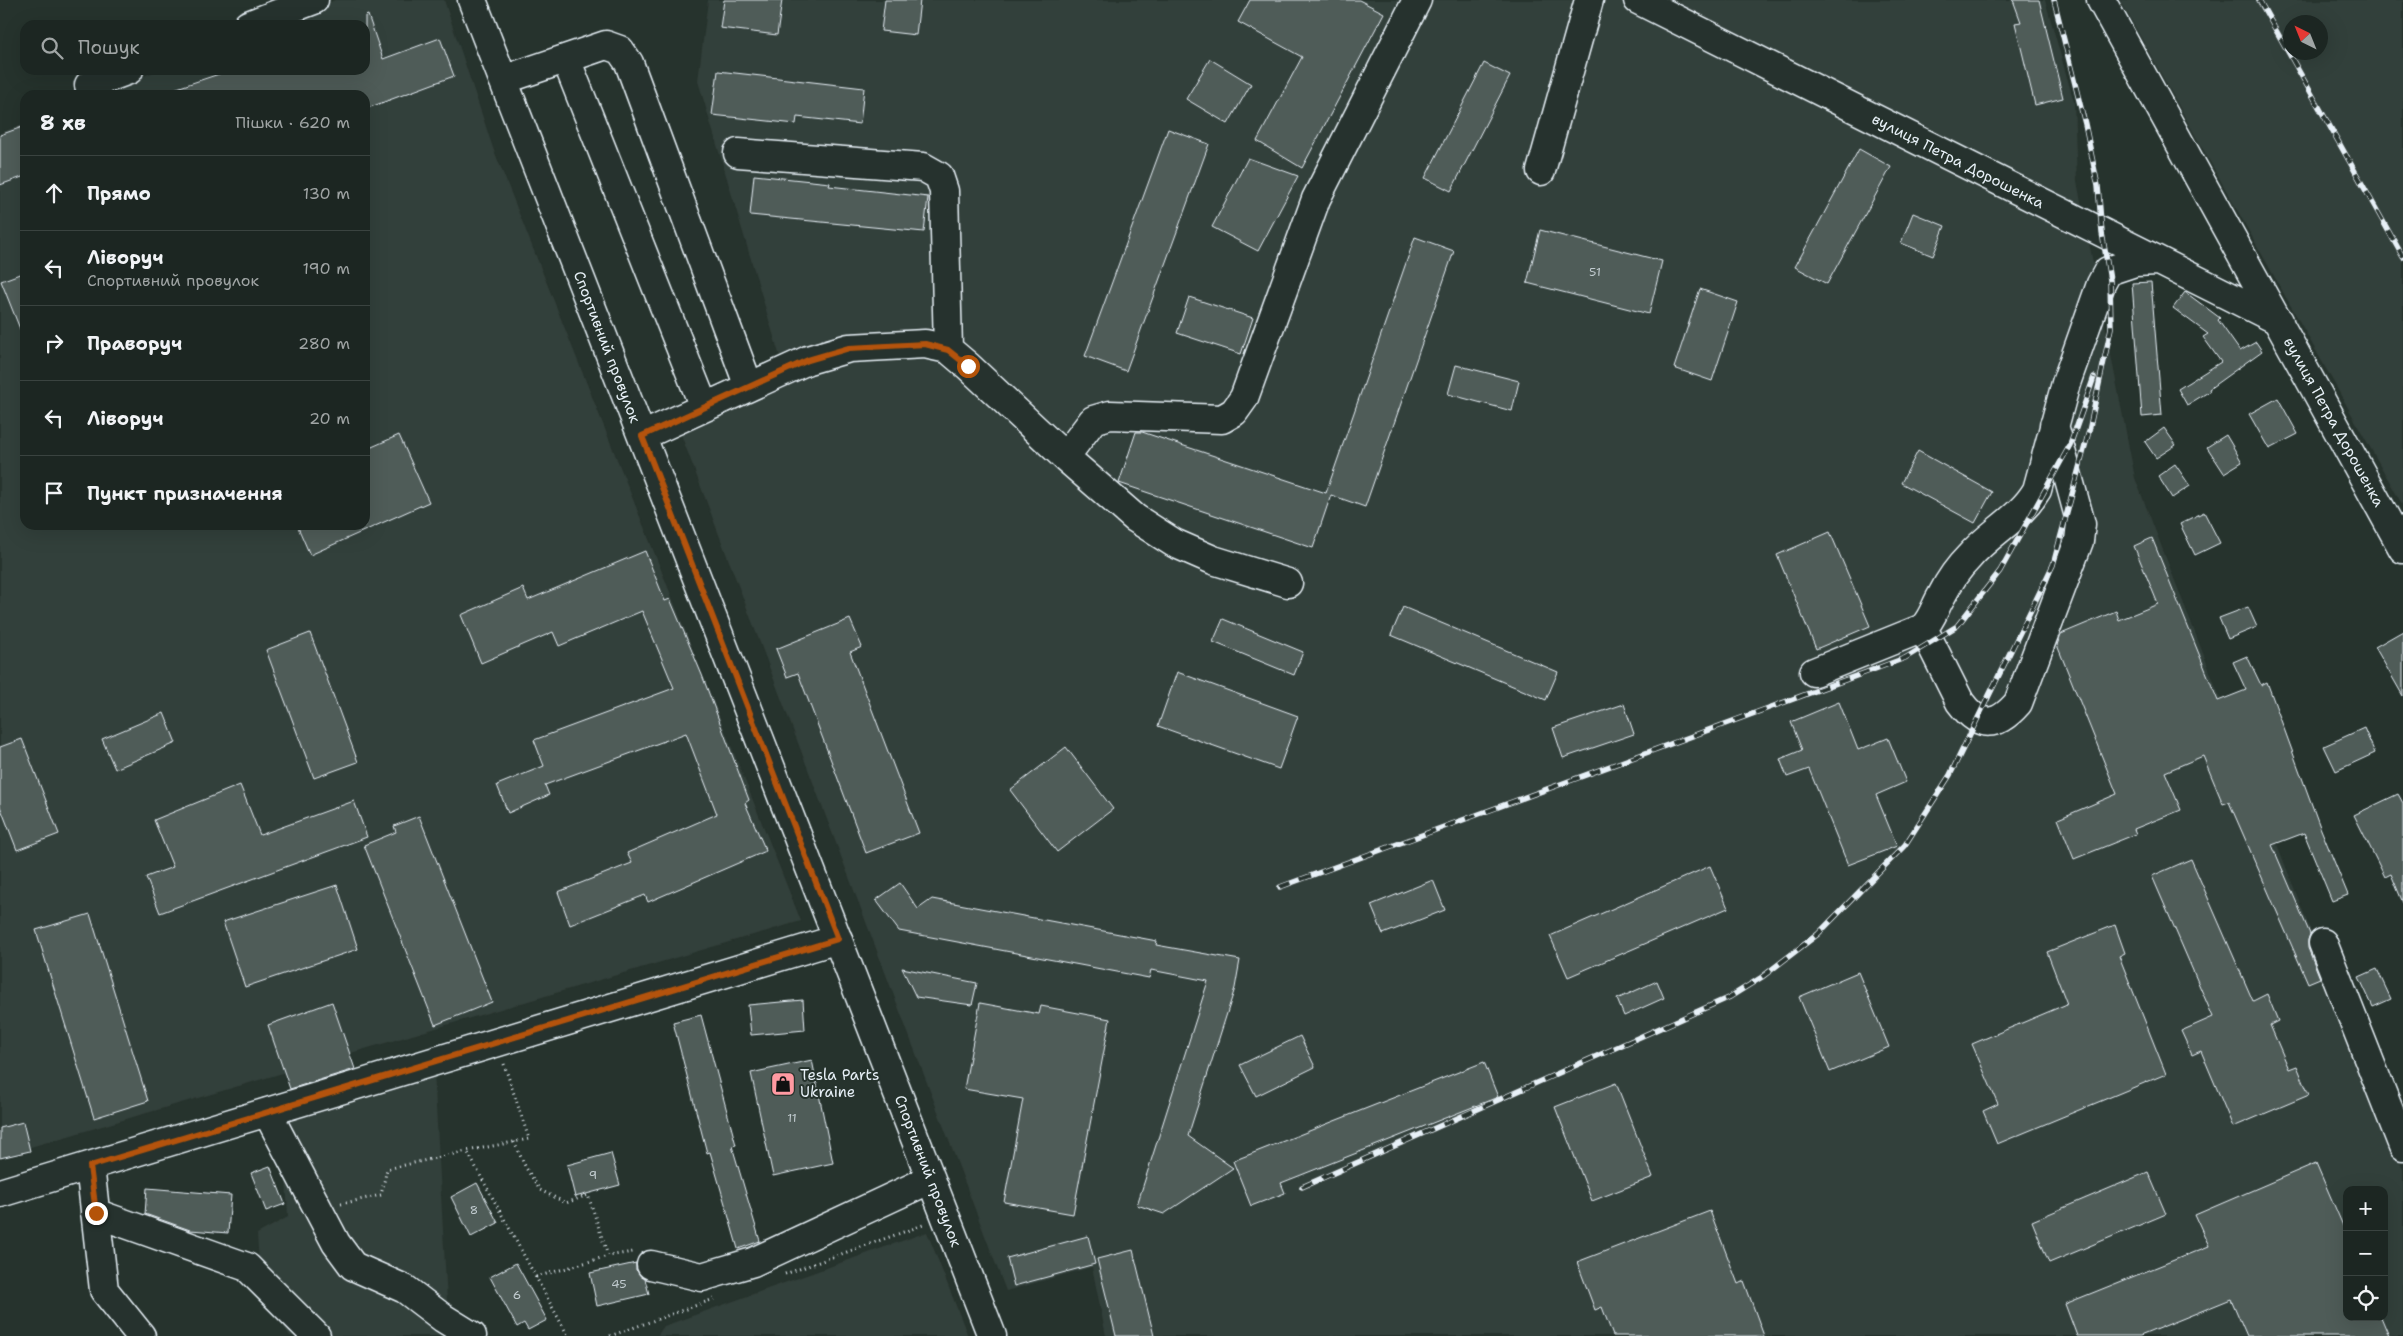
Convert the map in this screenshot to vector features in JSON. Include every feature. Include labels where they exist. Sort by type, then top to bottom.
[{"type":"street","points":[[261,20],[314,0]]},
{"type":"street","name":"Спортивний провулок","points":[[472,0],[992,1336]]},
{"type":"street","points":[[1065,458],[1093,420],[1110,414],[1222,419],[1234,412],[1244,398],[1316,199],[1417,0]]},
{"type":"street","points":[[1541,172],[1589,0]]},
{"type":"street","name":"вулиця Петра Дорошенка","points":[[1638,0],[2279,321]]},
{"type":"street","name":"вулиця Петра Дорошенка","points":[[2101,0],[2403,549]]},
{"type":"street","points":[[503,80],[606,45],[620,50],[629,63],[749,387]]},
{"type":"street","points":[[566,59],[704,407]]},
{"type":"street","points":[[90,85],[116,75]]},
{"type":"street","points":[[738,152],[923,167],[938,176],[944,191],[948,350]]},
{"type":"street","points":[[1814,672],[1923,628],[1930,620],[1952,578],[1969,556],[2017,516],[2030,502],[2037,490],[2066,383],[2108,271],[2135,262],[2158,262]]},
{"type":"street","points":[[642,436],[808,360],[849,348],[925,344],[948,350],[968,366],[1065,458],[1136,518],[1174,543],[1213,560],[1288,583]]},
{"type":"street","points":[[1923,628],[1960,702],[1972,717],[1994,722],[2007,715],[2018,703],[2079,541],[2081,524],[2054,425]]},
{"type":"street","points":[[0,1193],[838,939]]},
{"type":"street","points":[[2323,943],[2403,1146]]},
{"type":"street","points":[[266,1112],[336,1243],[353,1266],[405,1289],[446,1327],[472,1336]]},
{"type":"street","points":[[90,1166],[104,1290],[141,1336]]},
{"type":"street","points":[[651,1265],[702,1277],[753,1262],[931,1179]]},
{"type":"street","points":[[96,1213],[247,1267],[316,1336]]},
{"type":"path","points":[[316,1206],[343,1204],[381,1195],[387,1169],[529,1139],[497,1042]]},
{"type":"path","points":[[514,1142],[526,1168],[540,1190],[566,1203],[588,1195],[608,1256]]},
{"type":"path","points":[[468,1151],[568,1336]]},
{"type":"path","points":[[536,1277],[630,1251],[643,1254],[651,1265]]},
{"type":"shaded area","points":[[335,0],[444,0],[493,148],[801,921],[0,1156],[0,133],[20,125],[20,530],[370,530],[370,90],[109,90],[146,75],[370,75],[370,20],[285,20]]},
{"type":"shaded area","points":[[708,0],[2045,0],[2074,102],[2077,181],[2135,478],[2403,1169],[2403,1336],[1106,1336],[1092,1267],[1006,1291],[677,424],[785,374],[698,81]]},
{"type":"shaded area","points":[[2120,0],[2403,0],[2403,506],[2182,112]]},
{"type":"shaded area","points":[[434,1071],[449,1336],[290,1336],[261,1294],[257,1234],[288,1217],[283,1117]]},
{"type":"shaded area","points":[[927,1232],[968,1336],[657,1336],[664,1326]]},
{"type":"building","points":[[724,0],[782,0],[777,35],[720,28]]},
{"type":"building","points":[[885,0],[920,0],[916,35],[881,31]]},
{"type":"building","points":[[1250,0],[1359,0],[1384,13],[1302,168],[1257,141],[1302,57],[1238,22]]},
{"type":"building","points":[[2013,0],[2039,0],[2063,98],[2035,105],[2015,23],[2021,22]]},
{"type":"building","points":[[368,15],[370,20],[365,20],[365,16]]},
{"type":"building","points":[[370,21],[383,59],[440,38],[454,76],[370,107],[370,90],[171,90],[216,75],[370,75]]},
{"type":"building","points":[[1210,59],[1251,84],[1228,124],[1186,99]]},
{"type":"building","points":[[1484,63],[1510,76],[1451,191],[1425,178]]},
{"type":"building","points":[[718,71],[864,88],[860,124],[797,117],[796,124],[712,115]]},
{"type":"building","points":[[20,128],[20,178],[0,185],[0,135]]},
{"type":"building","points":[[1168,129],[1209,144],[1126,371],[1085,356]]},
{"type":"building","points":[[1859,149],[1891,167],[1827,284],[1795,267]]},
{"type":"building","points":[[1248,158],[1298,176],[1258,251],[1212,227]]},
{"type":"building","points":[[754,175],[830,183],[829,186],[928,197],[924,232],[750,215]]},
{"type":"building","points":[[1913,213],[1945,226],[1933,256],[1901,243]]},
{"type":"building","points":[[1540,230],[1662,261],[1649,314],[1527,283]]},
{"type":"building","points":[[1415,237],[1454,251],[1365,507],[1331,495],[1313,548],[1119,483],[1136,432],[1142,432],[1326,493]]},
{"type":"building","points":[[20,274],[20,329],[1,281]]},
{"type":"building","points":[[2151,282],[2162,415],[2142,417],[2132,283]]},
{"type":"building","points":[[1700,289],[1738,302],[1712,381],[1674,368]]},
{"type":"building","points":[[2185,292],[2220,318],[2218,320],[2240,351],[2256,342],[2262,351],[2209,389],[2210,391],[2187,405],[2178,389],[2221,362],[2203,337],[2208,334],[2173,308]]},
{"type":"building","points":[[1189,297],[1253,318],[1241,354],[1177,333]]},
{"type":"building","points":[[1456,365],[1519,381],[1512,411],[1448,394]]},
{"type":"building","points":[[2278,398],[2298,434],[2269,449],[2249,414]]},
{"type":"building","points":[[2164,428],[2176,445],[2156,458],[2145,442]]},
{"type":"building","points":[[399,435],[429,502],[370,528],[370,448]]},
{"type":"building","points":[[2226,435],[2242,462],[2224,473],[2207,447]]},
{"type":"building","points":[[1918,451],[1992,492],[1975,523],[1901,483]]},
{"type":"building","points":[[2175,464],[2190,486],[2172,498],[2158,476]]},
{"type":"building","points":[[2204,512],[2220,543],[2195,555],[2180,524]]},
{"type":"building","points":[[299,530],[366,530],[310,555]]},
{"type":"building","points":[[1830,532],[1870,626],[1816,649],[1777,555]]},
{"type":"building","points":[[2152,538],[2218,701],[2246,690],[2233,662],[2247,656],[2261,685],[2267,682],[2320,827],[2348,895],[2332,901],[2304,833],[2272,845],[2310,934],[2308,948],[2320,978],[2308,983],[2229,802],[2223,804],[2203,756],[2165,772],[2181,810],[2134,829],[2136,834],[2074,859],[2058,819],[2117,794],[2057,645],[2061,634],[2116,611],[2119,620],[2158,604],[2134,546]]},
{"type":"building","points":[[645,551],[665,601],[670,599],[702,675],[749,800],[745,803],[766,851],[648,902],[645,895],[570,925],[558,892],[632,863],[627,853],[717,814],[686,733],[545,785],[549,795],[508,813],[497,785],[544,766],[534,740],[674,688],[642,611],[559,646],[553,632],[481,663],[461,615],[523,588],[528,600]]},
{"type":"building","points":[[1403,607],[1558,672],[1546,700],[1391,635]]},
{"type":"building","points":[[2248,607],[2257,627],[2228,639],[2219,618]]},
{"type":"building","points":[[850,619],[862,647],[850,652],[919,833],[866,853],[798,673],[787,677],[776,649]]},
{"type":"building","points":[[1223,619],[1303,652],[1294,675],[1213,642]]},
{"type":"building","points":[[2403,631],[2403,696],[2375,647]]},
{"type":"building","points":[[310,633],[358,762],[314,778],[266,650]]},
{"type":"building","points":[[1177,672],[1298,716],[1279,769],[1158,726]]},
{"type":"building","points":[[1839,702],[1858,750],[1888,738],[1906,782],[1876,795],[1897,846],[1848,865],[1809,769],[1787,777],[1780,759],[1802,750],[1791,722]]},
{"type":"building","points":[[1624,704],[1634,734],[1563,758],[1553,728]]},
{"type":"building","points":[[164,713],[176,743],[115,769],[102,739]]},
{"type":"building","points":[[2364,728],[2375,753],[2336,771],[2324,746]]},
{"type":"building","points":[[22,739],[59,834],[17,850],[0,806],[0,747]]},
{"type":"building","points":[[1066,747],[1113,809],[1057,852],[1010,790]]},
{"type":"building","points":[[240,785],[260,835],[354,801],[367,837],[160,913],[146,877],[173,867],[154,820]]},
{"type":"building","points":[[2398,794],[2403,803],[2403,903],[2391,874],[2385,877],[2354,815]]},
{"type":"building","points":[[419,816],[492,1002],[435,1025],[364,845],[396,832],[394,826]]},
{"type":"building","points":[[2191,859],[2253,1001],[2267,994],[2278,1021],[2270,1025],[2289,1069],[2297,1066],[2309,1095],[2233,1127],[2201,1051],[2192,1055],[2181,1031],[2213,1017],[2152,876]]},
{"type":"building","points":[[1710,866],[1728,908],[1568,977],[1550,936]]},
{"type":"building","points":[[1433,880],[1445,910],[1383,934],[1371,905]]},
{"type":"building","points":[[900,883],[918,909],[932,899],[1157,941],[1156,945],[1240,960],[1235,988],[1188,1136],[1233,1168],[1164,1214],[1137,1205],[1208,981],[1151,970],[1149,978],[899,931],[876,900]]},
{"type":"building","points":[[337,885],[358,949],[245,987],[223,922]]},
{"type":"building","points":[[90,914],[148,1101],[94,1118],[36,930]]},
{"type":"building","points":[[2115,925],[2125,953],[2119,956],[2166,1074],[1997,1144],[1983,1111],[1998,1104],[1972,1044],[2067,1004],[2047,952]]},
{"type":"building","points":[[902,968],[977,983],[972,1005],[916,997]]},
{"type":"building","points":[[2377,969],[2391,999],[2373,1007],[2359,977]]},
{"type":"building","points":[[1858,972],[1889,1047],[1830,1072],[1799,997]]},
{"type":"building","points":[[1657,981],[1664,998],[1624,1016],[1617,999]]},
{"type":"building","points":[[803,1000],[805,1030],[751,1035],[748,1005]]},
{"type":"building","points":[[332,1002],[355,1069],[290,1089],[268,1025]]},
{"type":"building","points":[[980,1003],[1039,1014],[1041,1006],[1110,1019],[1073,1214],[1004,1202],[1023,1099],[964,1089]]},
{"type":"building","points":[[701,1015],[736,1145],[732,1146],[760,1241],[738,1249],[710,1152],[707,1153],[673,1022]]},
{"type":"building","points":[[1300,1036],[1315,1067],[1256,1096],[1240,1065]]},
{"type":"building","points":[[812,1060],[833,1163],[773,1176],[751,1073]]},
{"type":"building","points":[[1484,1062],[1498,1097],[1281,1183],[1285,1193],[1251,1206],[1233,1161]]},
{"type":"building","points":[[1616,1083],[1653,1177],[1592,1201],[1555,1107]]},
{"type":"building","points":[[23,1122],[30,1151],[0,1158],[0,1128]]},
{"type":"building","points":[[611,1153],[620,1185],[575,1197],[567,1165]]},
{"type":"building","points":[[2316,1163],[2343,1226],[2343,1321],[2383,1321],[2389,1336],[2247,1336],[2231,1299],[2140,1336],[2077,1336],[2065,1304],[2209,1246],[2195,1215]]},
{"type":"building","points":[[270,1166],[285,1204],[266,1211],[251,1173]]},
{"type":"building","points":[[2148,1172],[2166,1214],[2049,1263],[2032,1221]]},
{"type":"building","points":[[477,1183],[498,1223],[471,1237],[451,1197]]},
{"type":"building","points":[[147,1188],[231,1195],[228,1233],[190,1230],[145,1214]]},
{"type":"building","points":[[1710,1211],[1738,1284],[1744,1281],[1764,1336],[1613,1336],[1602,1307],[1595,1310],[1577,1262]]},
{"type":"building","points":[[1088,1236],[1095,1264],[1014,1286],[1007,1258]]},
{"type":"building","points":[[1133,1250],[1154,1336],[1116,1336],[1097,1259]]},
{"type":"building","points":[[516,1263],[547,1320],[528,1330],[524,1323],[517,1327],[490,1277]]},
{"type":"building","points":[[636,1263],[636,1270],[645,1279],[649,1294],[597,1306],[590,1273]]},
{"type":"railway","points":[[1302,1187],[1730,997],[1762,977],[1818,934],[1905,845],[1950,775],[2053,565],[2089,431],[2111,328],[2110,280],[2102,233],[2098,186],[2085,124],[2054,0]]},
{"type":"railway","points":[[2259,0],[2403,257]]},
{"type":"railway","points":[[1280,887],[1905,658],[1957,626],[2000,571],[2070,445],[2094,377]]},
{"type":"place","name":"Tesla Parts Ukraine","points":[[783,1084]]},
{"type":"route","points":[[96,1213],[90,1166],[838,939],[642,436],[808,360],[849,348],[925,344],[948,350],[968,366]]}]
